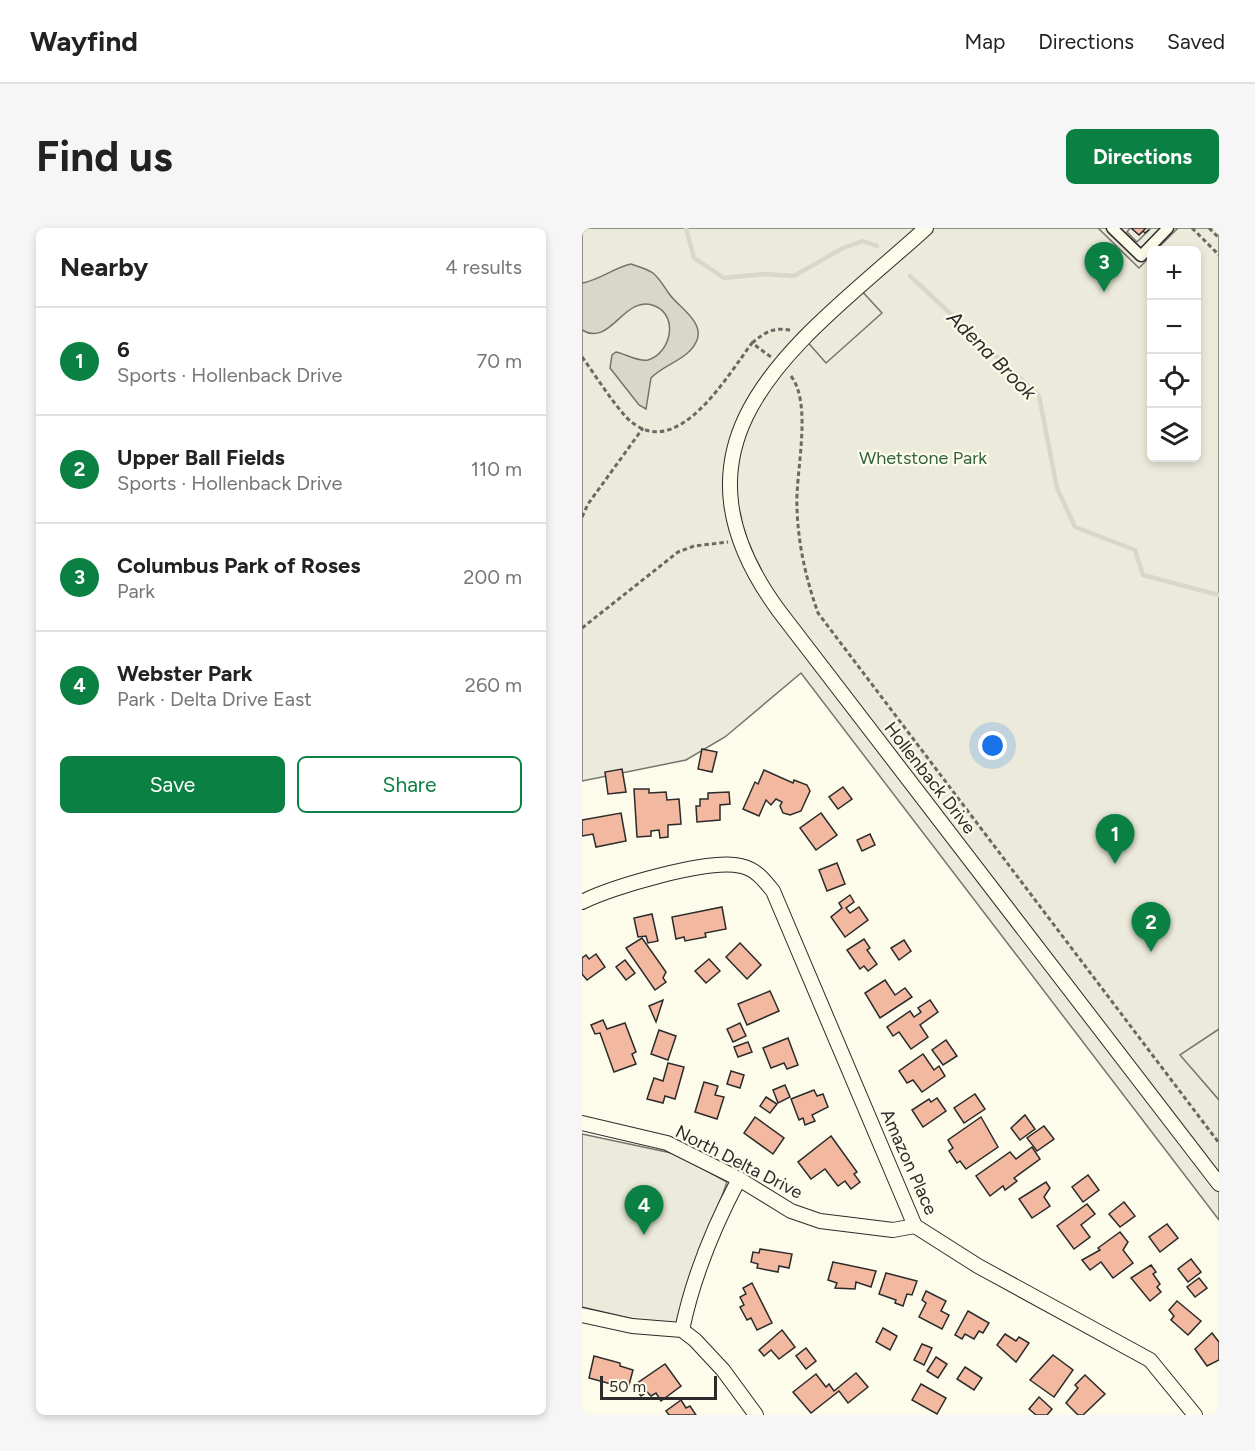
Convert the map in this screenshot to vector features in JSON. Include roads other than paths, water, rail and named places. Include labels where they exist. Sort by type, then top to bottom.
[{"type":"street","name":"Hollenback Drive","points":[[926,228],[779,363],[751,407],[734,442],[729,496],[738,540],[760,585],[779,611],[1219,1184]]},
{"type":"street","points":[[1112,228],[1141,256],[1168,228]]},
{"type":"street","name":"Amazon Place","points":[[582,902],[638,880],[720,865],[741,866],[760,875],[773,891],[915,1226],[978,1266],[1150,1360],[1195,1415]]},
{"type":"street","name":"North Delta Drive","points":[[582,1123],[667,1143],[739,1179],[791,1211],[820,1221],[893,1230],[915,1226]]},
{"type":"street","points":[[682,1330],[696,1276],[721,1212],[739,1179]]},
{"type":"street","points":[[582,1315],[632,1326],[682,1330],[695,1340],[723,1370],[756,1415]]},
{"type":"waterway","name":"Adena Brook","points":[[582,232],[587,228]]},
{"type":"waterway","name":"Adena Brook","points":[[686,228],[694,258],[724,278],[764,274],[794,276],[843,248],[863,241],[877,246]]},
{"type":"waterway","name":"Adena Brook","points":[[910,276],[1039,396],[1057,488],[1075,527],[1135,550],[1143,575],[1219,595]]},
{"type":"place","name":"Columbus Park of Roses","points":[[1104,292]]},
{"type":"place","name":"6","points":[[1115,864]]},
{"type":"place","name":"Upper Ball Fields","points":[[1151,952]]},
{"type":"place","name":"Webster Park","points":[[644,1235]]},
{"type":"park label","name":"Whetstone Park","points":[[923,458]]}]
